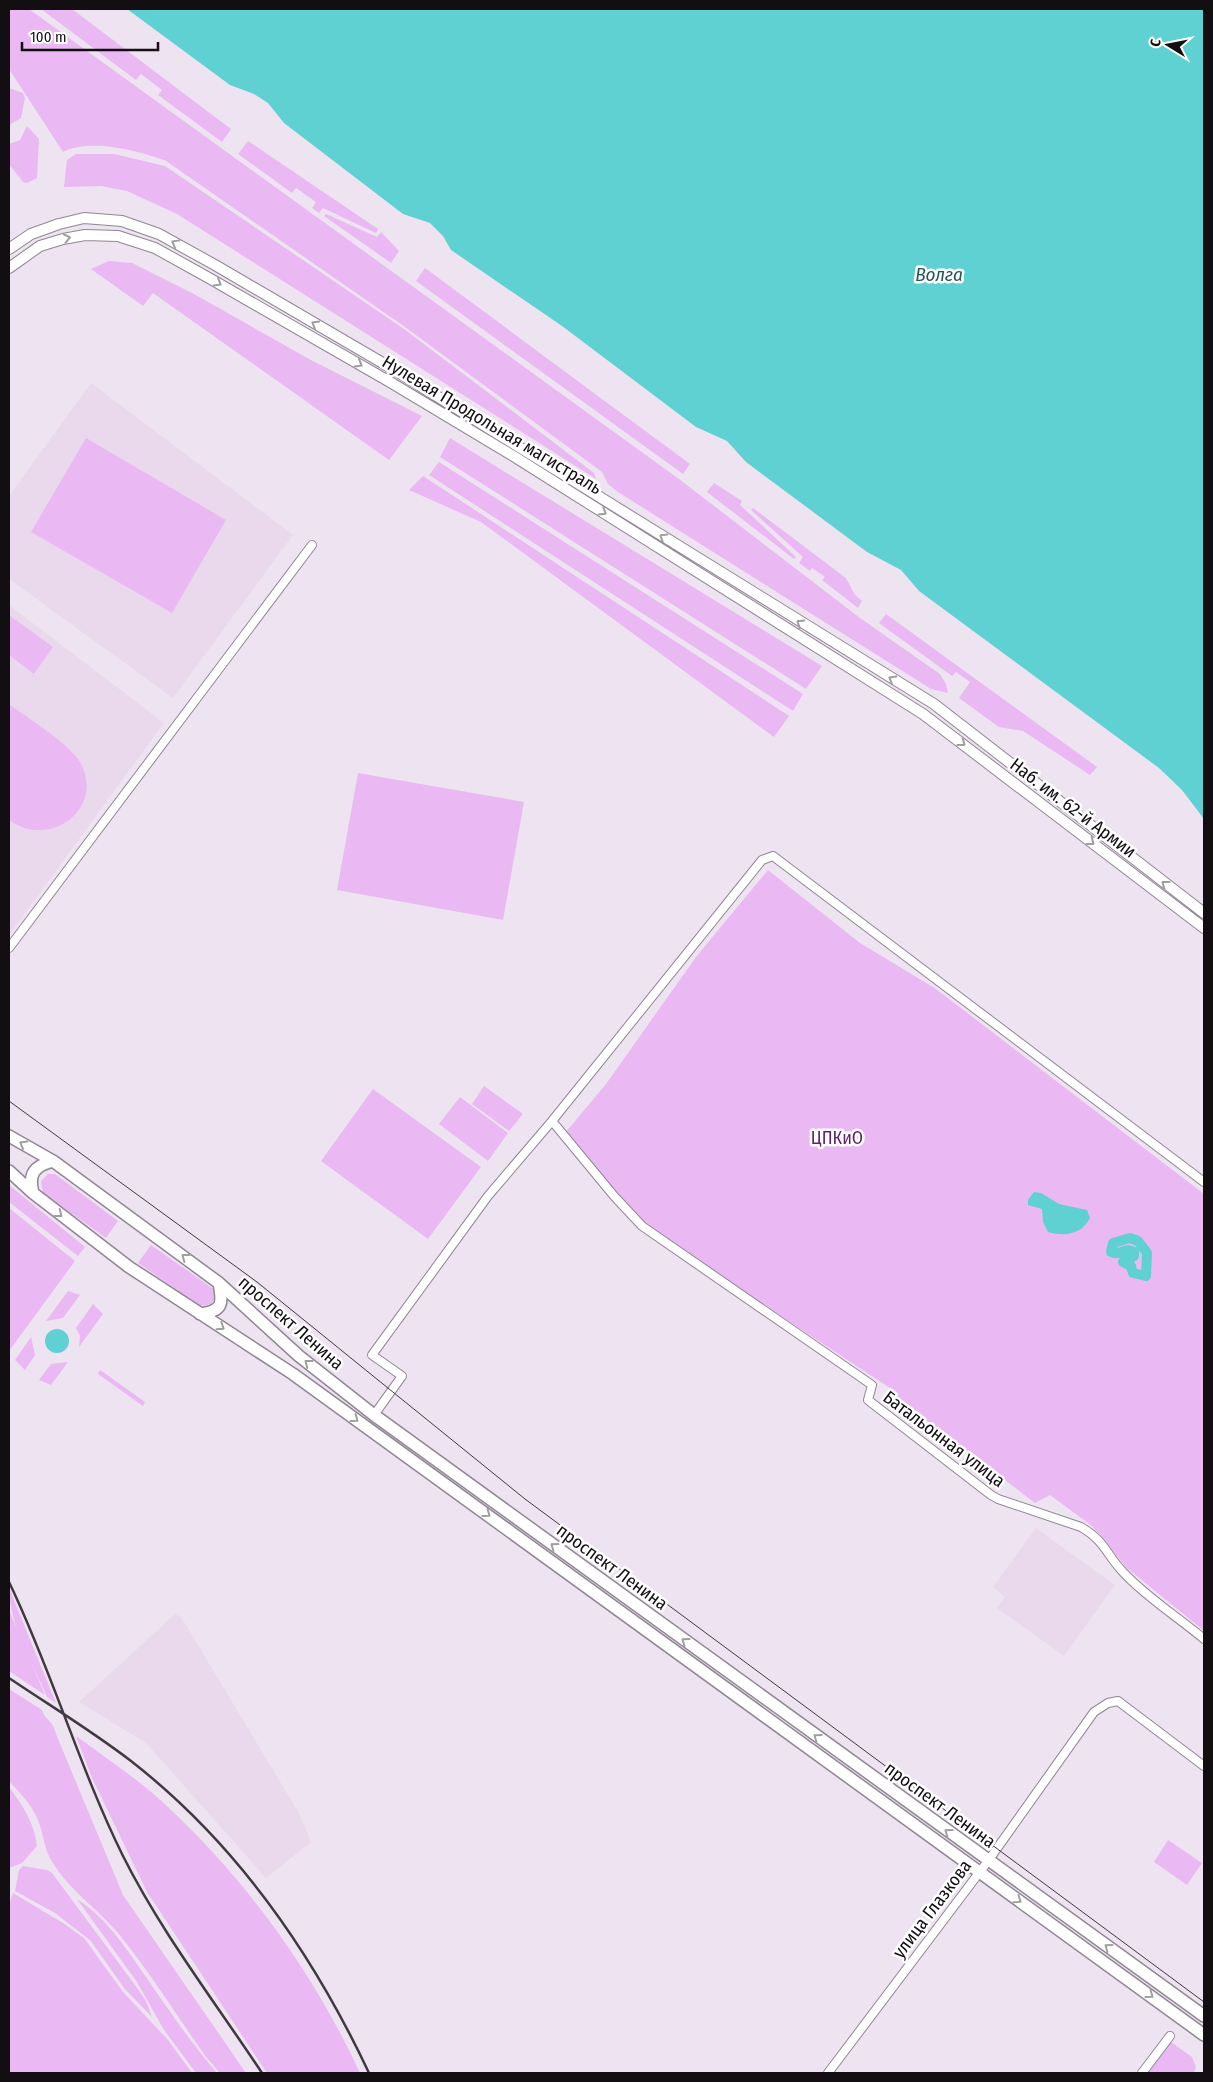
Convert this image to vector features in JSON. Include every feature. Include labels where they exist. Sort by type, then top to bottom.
[{"type":"main road","name":"Нулевая Продольная магистраль","points":[[9,249],[31,234],[84,218],[122,221],[167,239],[393,369],[934,704]]},
{"type":"main road","name":"Нулевая Продольная магистраль","points":[[9,268],[22,256],[40,246],[85,235],[118,236],[155,248],[382,377],[515,457],[923,714]]},
{"type":"main road","name":"Наб. им. 62-й Армии","points":[[934,704],[1204,913]]},
{"type":"main road","name":"Наб. им. 62-й Армии","points":[[923,714],[1204,928]]},
{"type":"main road","name":"проспект Ленина","points":[[9,1136],[53,1161],[219,1282],[300,1356],[374,1415],[1204,2016]]},
{"type":"main road","points":[[33,1193],[31,1177],[34,1170],[53,1161]]},
{"type":"main road","name":"проспект Ленина","points":[[9,1171],[33,1193],[129,1267],[293,1374],[1204,2035]]},
{"type":"main road","points":[[200,1314],[213,1311],[222,1302],[219,1282]]},
{"type":"street","points":[[9,948],[312,545]]},
{"type":"street","points":[[374,1415],[402,1376],[372,1355],[488,1196],[552,1121],[762,860],[773,856],[1204,1182]]},
{"type":"street","name":"Батальонная улица","points":[[552,1121],[614,1196],[654,1234],[842,1362],[872,1385],[868,1400],[990,1495],[1081,1526],[1093,1533],[1108,1550],[1122,1572],[1204,1639]]},
{"type":"street","name":"улица Глазкова","points":[[828,2073],[988,1861],[1094,1712],[1108,1703],[1118,1700],[1204,1766]]},
{"type":"street","points":[[1142,2073],[1170,2036]]},
{"type":"shaded area","points":[[91,383],[293,535],[173,698],[9,579],[9,496]]},
{"type":"shaded area","points":[[9,605],[164,723],[9,935]]},
{"type":"shaded area","points":[[1036,1528],[1115,1585],[1064,1656],[997,1608],[1005,1597],[993,1587]]},
{"type":"shaded area","points":[[175,1614],[181,1617],[300,1815],[311,1842],[266,1878],[146,1743],[79,1702]]},
{"type":"green space","points":[[9,9],[29,9],[679,479],[860,618],[940,674],[946,684],[948,693],[931,689],[618,492],[608,484],[602,472],[405,327],[166,161],[129,150],[101,146],[74,148],[63,152],[9,69]]},
{"type":"green space","points":[[41,9],[72,9],[231,129],[222,142],[158,95],[162,90],[141,74],[136,80]]},
{"type":"green space","points":[[9,88],[23,93],[25,98],[21,118],[11,124],[9,129]]},
{"type":"green space","points":[[27,126],[39,139],[37,178],[27,183],[23,182],[9,164],[9,144],[20,140]]},
{"type":"green space","points":[[248,141],[378,229],[376,233],[323,208],[319,213],[312,208],[316,202],[296,188],[292,193],[238,154]]},
{"type":"green space","points":[[76,154],[114,154],[165,166],[404,329],[594,473],[596,479],[177,214],[127,191],[101,186],[64,187],[67,160]]},
{"type":"green space","points":[[326,214],[377,237],[381,232],[399,251],[391,263],[324,216]]},
{"type":"green space","points":[[109,261],[132,263],[194,294],[309,359],[422,416],[389,460],[153,293],[143,306],[91,269]]},
{"type":"green space","points":[[425,268],[690,464],[683,474],[416,281]]},
{"type":"green space","points":[[86,438],[226,520],[172,613],[31,532]]},
{"type":"green space","points":[[450,438],[822,666],[806,689],[440,457]]},
{"type":"green space","points":[[439,462],[803,694],[793,711],[429,475]]},
{"type":"green space","points":[[423,476],[789,716],[774,737],[481,522],[409,490]]},
{"type":"green space","points":[[714,483],[742,501],[740,505],[796,557],[794,559],[707,492]]},
{"type":"green space","points":[[753,508],[846,578],[855,595],[862,601],[858,608],[822,580],[825,577],[812,568],[810,571],[799,563],[803,557],[751,510]]},
{"type":"green space","points":[[886,614],[1097,767],[1090,775],[1023,731],[999,727],[959,698],[970,682],[956,672],[952,676],[879,623]]},
{"type":"green space","points":[[9,615],[53,647],[34,674],[9,655]]},
{"type":"green space","points":[[9,704],[67,747],[80,762],[86,779],[86,795],[80,808],[70,819],[56,827],[41,830],[25,828],[9,820]]},
{"type":"green space","points":[[358,773],[524,802],[503,920],[337,890]]},
{"type":"green space","name":"ЦПКиО","points":[[768,870],[860,943],[936,989],[1204,1194],[1204,1631],[1127,1568],[1092,1526],[1050,1495],[1035,1503],[893,1395],[893,1390],[647,1228],[565,1133],[606,1084],[696,957]]},
{"type":"green space","points":[[484,1086],[523,1114],[509,1131],[472,1104]]},
{"type":"green space","points":[[373,1089],[481,1167],[428,1239],[321,1161]]},
{"type":"green space","points":[[460,1097],[508,1133],[488,1161],[439,1124]]},
{"type":"green space","points":[[48,1174],[55,1174],[118,1221],[106,1238],[43,1193],[41,1181]]},
{"type":"green space","points":[[9,1185],[85,1247],[78,1256],[9,1202]]},
{"type":"green space","points":[[9,1208],[75,1261],[9,1351]]},
{"type":"green space","points":[[151,1245],[215,1290],[216,1297],[211,1304],[200,1306],[138,1263]]},
{"type":"green space","points":[[68,1291],[80,1295],[63,1318],[46,1321]]},
{"type":"green space","points":[[93,1304],[103,1314],[79,1347],[80,1336],[76,1328]]},
{"type":"green space","points":[[31,1337],[35,1355],[25,1370],[15,1360]]},
{"type":"green space","points":[[68,1362],[51,1385],[39,1380],[51,1364]]},
{"type":"green space","points":[[100,1370],[145,1402],[143,1406],[98,1374]]},
{"type":"green space","points":[[9,1588],[56,1703],[47,1697],[17,1630],[10,1602]]},
{"type":"green space","points":[[9,1610],[45,1695],[9,1671]]},
{"type":"green space","points":[[9,1689],[42,1710],[53,1726],[123,1895],[246,2073],[220,2073],[206,2057],[130,1948],[110,1924],[67,1882],[53,1863],[32,1809],[9,1781]]},
{"type":"green space","points":[[76,1736],[158,1798],[226,1867],[277,1932],[300,1965],[342,2036],[360,2073],[267,2073],[147,1892],[92,1778]]},
{"type":"green space","points":[[9,1787],[27,1815],[36,1837],[37,1846],[22,1863],[9,1868]]},
{"type":"green space","points":[[1168,1840],[1202,1863],[1187,1885],[1154,1862]]},
{"type":"green space","points":[[23,1866],[47,1870],[52,1873],[135,1985],[146,2001],[152,2017],[124,1988],[91,1941],[55,1913],[15,1891],[19,1870]]},
{"type":"green space","points":[[13,1893],[84,1938],[123,1992],[168,2040],[192,2073],[9,2073],[9,1905]]},
{"type":"green space","points":[[77,1899],[108,1926],[181,2028],[217,2073],[196,2073],[164,2030],[137,1982]]},
{"type":"green space","points":[[1171,2042],[1192,2057],[1196,2067],[1194,2073],[1148,2073]]},
{"type":"water","name":"Волга","points":[[127,9],[1204,9],[1204,819],[1182,790],[1159,768],[919,591],[901,570],[867,552],[746,462],[727,441],[696,427],[562,326],[451,250],[443,236],[430,223],[403,214],[284,123],[268,103],[254,94],[230,85]]},
{"type":"water","points":[[1034,1192],[1041,1193],[1059,1204],[1087,1210],[1090,1218],[1082,1228],[1072,1233],[1048,1232],[1043,1222],[1042,1209],[1028,1205],[1028,1200]]},
{"type":"water","points":[[52,1329],[62,1329],[69,1336],[69,1346],[62,1353],[52,1353],[45,1346],[45,1336]]},
{"type":"waterway","points":[[1130,1238],[1138,1241],[1147,1253],[1146,1276],[1133,1273],[1131,1266],[1123,1262],[1134,1256],[1134,1252],[1131,1250],[1117,1253],[1111,1252],[1113,1243],[1130,1238]]},
{"type":"tram line","points":[[9,1101],[257,1282],[525,1499],[1204,2002]]},
{"type":"railway","points":[[9,1582],[39,1650],[107,1822],[123,1856],[171,1939],[262,2073]]},
{"type":"railway","points":[[9,1678],[131,1761],[169,1793],[204,1827],[237,1864],[297,1943],[323,1985],[369,2073]]}]
